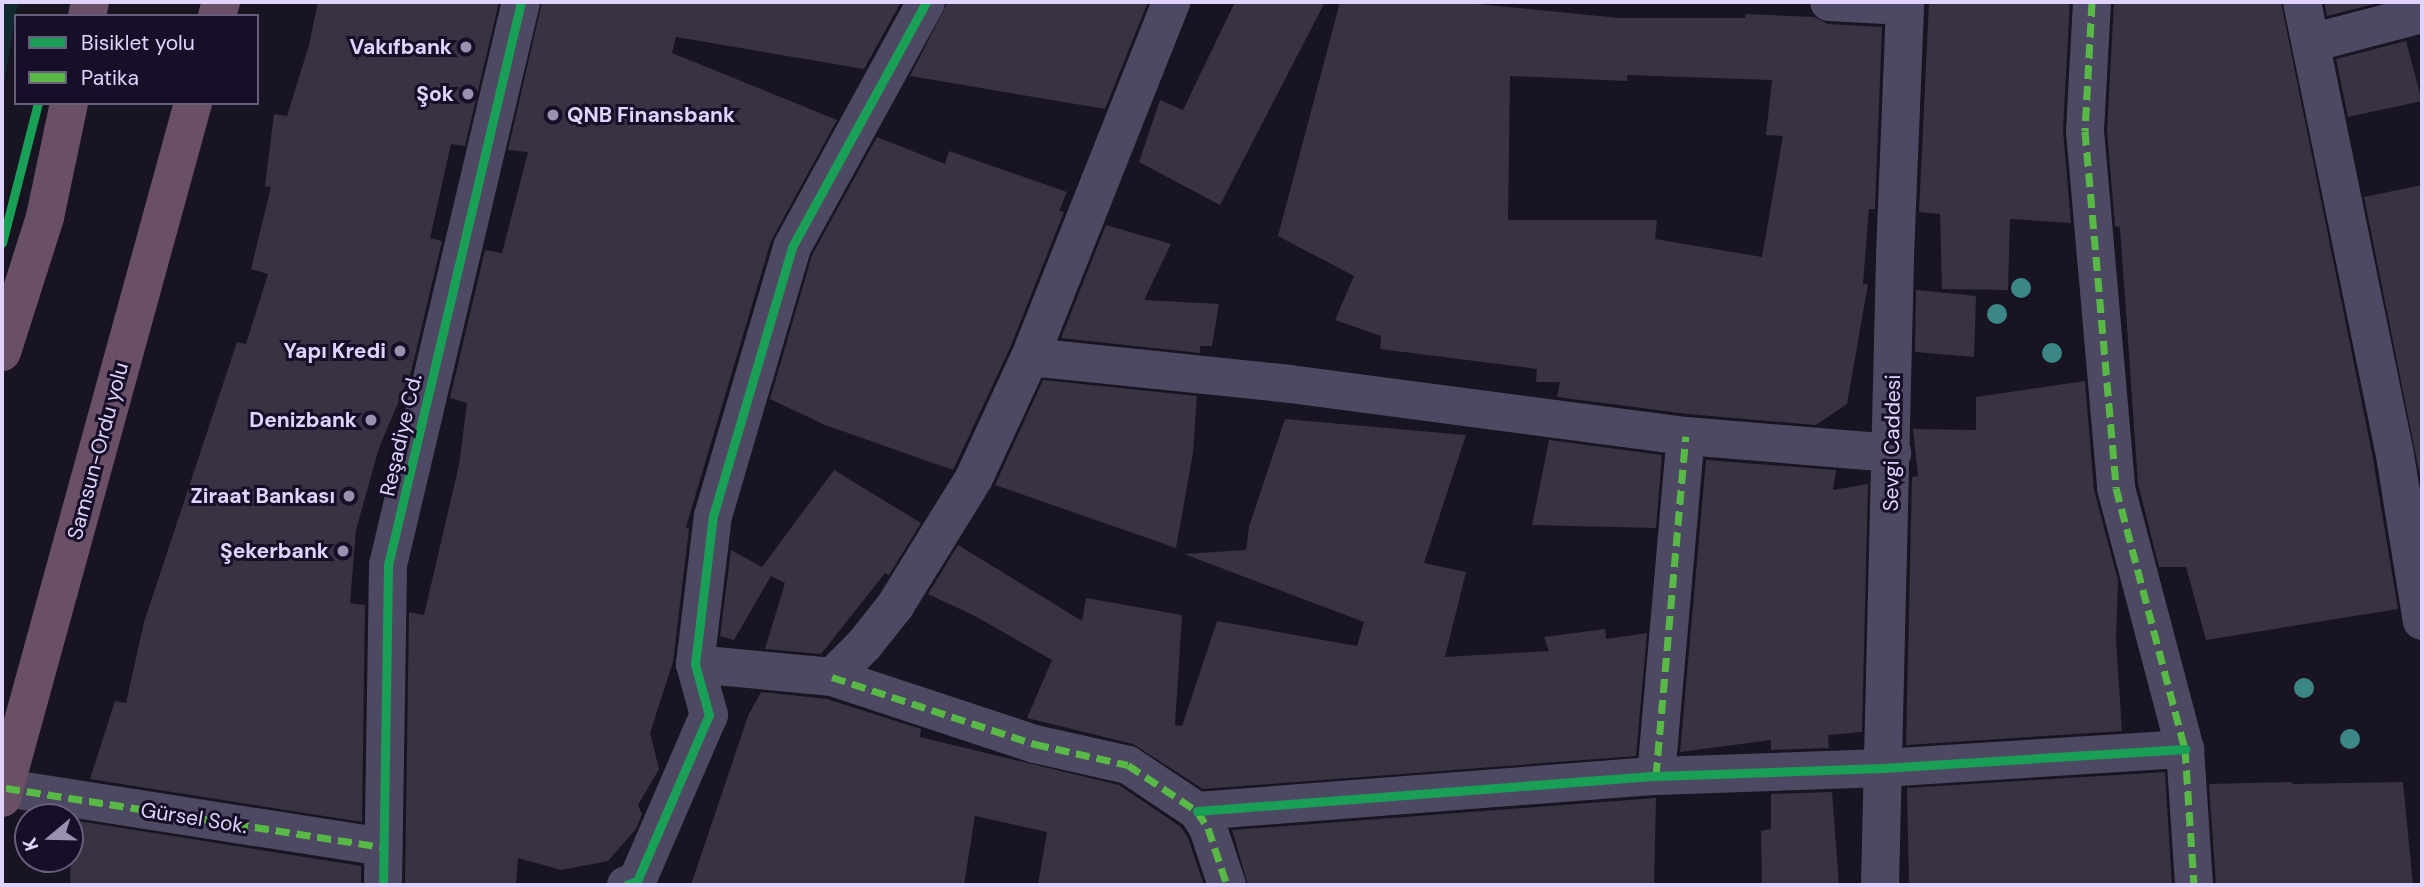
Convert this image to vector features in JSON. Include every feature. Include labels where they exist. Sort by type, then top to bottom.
[{"type":"highway","points":[[2,352],[45,217],[69,105]]},
{"type":"highway","name":"Samsun-Ordu yolu","points":[[4,793],[192,105]]},
{"type":"street","name":"Reşadiye Cd.","points":[[383,885],[388,565],[521,2]]},
{"type":"street","points":[[626,885],[637,881],[709,715],[695,664],[713,516],[792,247],[926,2]]},
{"type":"street","points":[[832,677],[864,645],[895,607],[974,478],[1030,357],[1171,2]]},
{"type":"street","points":[[1829,2],[1905,4]]},
{"type":"street","points":[[2092,2],[2085,131],[2116,488],[2185,749],[2194,885]]},
{"type":"street","points":[[2302,2],[2394,449],[2422,621]]},
{"type":"street","name":"Sevgi Caddesi","points":[[1880,885],[1895,256],[1905,4]]},
{"type":"street","points":[[2311,43],[2418,15]]},
{"type":"street","points":[[1030,357],[1290,384],[1686,436],[1892,453]]},
{"type":"street","points":[[1656,776],[1686,436]]},
{"type":"street","points":[[695,664],[832,677],[1035,744],[1128,765],[1197,811],[1208,828],[1227,885]]},
{"type":"street","points":[[1197,811],[1656,776],[1882,768],[2185,749]]},
{"type":"street","name":"Gürsel Sok.","points":[[4,793],[383,847]]},
{"type":"green space","points":[[2,2],[18,2],[14,14],[2,96]]},
{"type":"building","points":[[318,2],[499,2],[465,146],[451,144],[430,238],[442,241],[408,385],[406,384],[379,448],[356,530],[350,603],[365,605],[362,822],[90,779],[115,701],[126,703],[144,622],[237,342],[246,344],[268,274],[251,269],[271,187],[265,186],[274,114],[287,116],[309,45]]},
{"type":"building","points":[[542,2],[901,2],[864,69],[676,37],[672,53],[837,120],[771,241],[686,527],[689,529],[673,662],[650,733],[659,769],[638,805],[642,814],[636,829],[608,861],[561,870],[518,858],[516,885],[405,885],[409,612],[424,615],[459,465],[467,403],[450,398],[485,250],[502,253],[528,152],[508,150]]},
{"type":"building","points":[[948,2],[1148,2],[1105,109],[910,76]]},
{"type":"building","points":[[1235,2],[1325,2],[1220,205],[1139,162],[1160,100],[1183,110]]},
{"type":"building","points":[[1340,2],[1457,2],[1619,18],[1745,18],[1746,14],[1814,17],[1828,24],[1882,27],[1875,209],[1869,209],[1863,284],[1868,284],[1847,404],[1816,425],[1688,414],[1557,397],[1560,382],[1536,382],[1537,369],[1380,349],[1381,336],[1335,320],[1354,276],[1278,236]],"holes":[[[1627,75],[1772,80],[1766,135],[1783,136],[1762,257],[1655,239],[1657,220],[1508,220],[1510,76],[1627,81]]]},
{"type":"building","points":[[1929,2],[2070,2],[2063,130],[2071,223],[2010,219],[2008,290],[1942,289],[1940,214],[1919,212]]},
{"type":"building","points":[[2114,2],[2281,2],[2372,453],[2398,609],[2206,640],[2186,567],[2159,567],[2138,484],[2120,227],[2115,226],[2107,131]]},
{"type":"building","points":[[2324,2],[2382,2],[2327,16]]},
{"type":"building","points":[[2406,41],[2422,101],[2348,117],[2336,59]]},
{"type":"building","points":[[877,137],[945,164],[949,151],[1067,192],[1059,211],[1064,212],[1010,348],[953,470],[825,425],[770,399],[812,255]]},
{"type":"building","points":[[2422,185],[2422,486],[2364,197]]},
{"type":"building","points":[[1106,225],[1171,244],[1144,300],[1219,304],[1212,346],[1200,346],[1200,353],[1061,338]]},
{"type":"building","points":[[1916,290],[1976,296],[1974,357],[1915,352]]},
{"type":"building","points":[[1043,380],[1197,396],[1193,453],[1176,548],[995,485]]},
{"type":"building","points":[[2085,381],[2094,490],[2118,580],[2116,641],[2122,731],[1906,745],[1912,477],[1918,476],[1913,429],[1976,430],[1976,397]]},
{"type":"building","points":[[1285,419],[1466,435],[1424,563],[1466,572],[1445,657],[1549,651],[1544,637],[1605,629],[1606,639],[1647,633],[1636,756],[1203,789],[1133,744],[1027,718],[1052,660],[975,616],[928,594],[958,545],[1082,621],[1086,598],[1182,615],[1175,725],[1182,726],[1217,621],[1357,646],[1364,622],[1184,554],[1246,550],[1249,527]]},
{"type":"building","points":[[1549,440],[1662,455],[1656,528],[1532,525]]},
{"type":"building","points":[[1706,460],[1836,470],[1833,490],[1868,484],[1862,732],[1828,735],[1829,748],[1771,750],[1771,740],[1680,752]]},
{"type":"building","points":[[834,470],[921,523],[889,575],[885,573],[821,654],[765,649],[785,583],[771,576],[734,640],[720,636],[731,550],[762,567]]},
{"type":"building","points":[[761,692],[827,699],[921,729],[920,737],[1119,785],[1181,827],[1188,838],[1204,885],[1038,885],[1047,832],[975,816],[964,885],[691,885],[748,716]]},
{"type":"building","points":[[2165,772],[2172,885],[1909,885],[1907,788]]},
{"type":"building","points":[[2403,782],[2413,885],[2216,885],[2209,784]]},
{"type":"building","points":[[1832,792],[1839,885],[1762,885],[1761,831],[1771,829],[1771,794]]},
{"type":"building","points":[[1656,798],[1654,885],[1248,885],[1232,830]]},
{"type":"building","points":[[84,822],[361,866],[361,885],[70,885],[70,873],[84,873]]},
{"type":"marked path","points":[[2092,2],[2085,131],[2116,488],[2185,749],[2194,885]]},
{"type":"marked path","points":[[1656,776],[1686,436]]},
{"type":"marked path","points":[[832,677],[1035,744],[1128,765],[1197,811],[1208,828],[1227,885]]},
{"type":"marked path","points":[[6,788],[383,847]]},
{"type":"cycle path","points":[[383,885],[388,565],[521,2]]},
{"type":"cycle path","points":[[626,885],[637,881],[709,715],[695,664],[713,516],[792,247],[926,2]]},
{"type":"cycle path","points":[[2,243],[37,105]]},
{"type":"cycle path","points":[[1197,811],[1656,776],[1882,768],[2185,749]]},
{"type":"place","name":"Vakıfbank","points":[[466,47]]},
{"type":"place","name":"Şok","points":[[468,94]]},
{"type":"place","name":"QNB Finansbank","points":[[553,115]]},
{"type":"place","name":"Yapı Kredi","points":[[400,351]]},
{"type":"place","name":"Denizbank","points":[[371,420]]},
{"type":"place","name":"Ziraat Bankası","points":[[349,496]]},
{"type":"place","name":"Şekerbank","points":[[343,551]]}]
